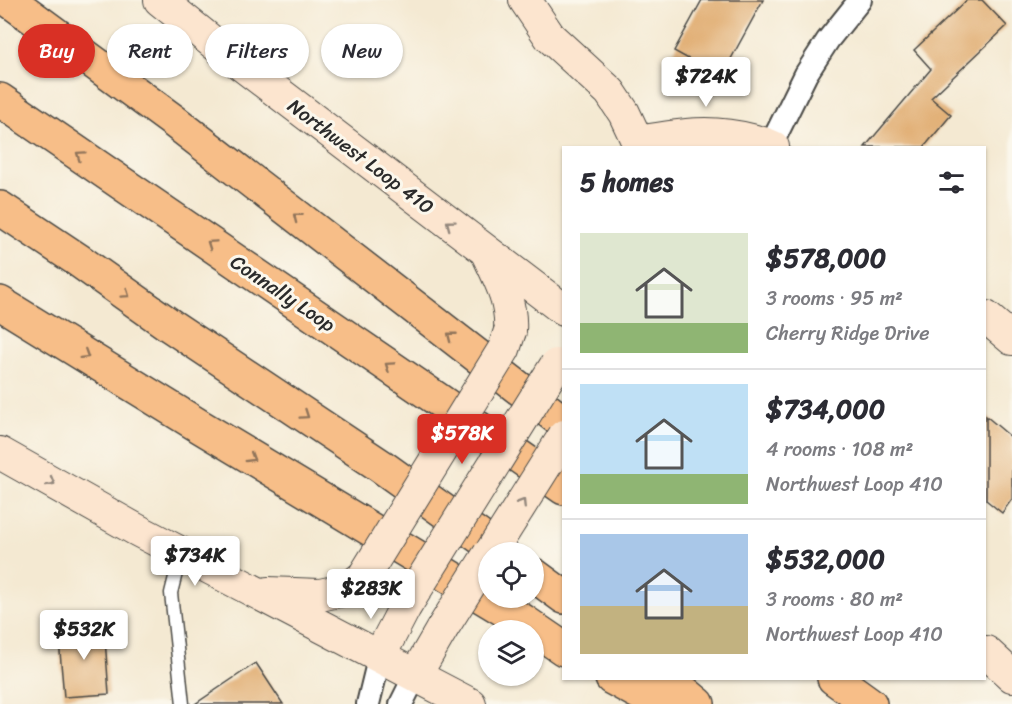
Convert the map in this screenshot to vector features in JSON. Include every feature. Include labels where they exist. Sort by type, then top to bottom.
[{"type":"highway","points":[[9,0],[175,122],[562,421]]},
{"type":"highway","name":"Connally Loop","points":[[0,100],[562,487]]},
{"type":"highway","points":[[0,208],[381,466],[487,542]]},
{"type":"highway","points":[[0,303],[523,621],[562,648]]},
{"type":"highway","points":[[544,583],[562,596]]},
{"type":"highway","points":[[616,680],[660,704]]},
{"type":"highway","points":[[669,680],[698,704]]},
{"type":"highway","points":[[837,680],[860,693]]},
{"type":"main road","name":"Northwest Loop 410","points":[[160,0],[226,53],[562,308]]},
{"type":"main road","points":[[525,0],[550,37],[610,92],[624,113],[639,144],[688,133],[709,132],[730,134],[772,146]]},
{"type":"main road","points":[[259,592],[320,595],[348,589],[364,576],[499,357],[510,331],[511,315],[505,290],[487,252]]},
{"type":"main road","points":[[986,317],[1012,339]]},
{"type":"main road","points":[[380,655],[405,607],[560,359]]},
{"type":"main road","points":[[497,542],[562,439]]},
{"type":"main road","points":[[2,462],[259,592],[470,704]]},
{"type":"main road","points":[[416,674],[478,572]]},
{"type":"main road","points":[[986,652],[1012,676]]},
{"type":"street","points":[[772,146],[806,74],[828,40],[860,0]]},
{"type":"street","points":[[368,704],[380,655]]},
{"type":"street","points":[[401,704],[416,674]]},
{"type":"lane","points":[[181,552],[171,593],[183,704]]},
{"type":"building","points":[[702,0],[763,0],[721,77],[674,51]]},
{"type":"building","points":[[967,0],[982,0],[1007,26],[931,98],[951,115],[925,146],[866,146],[931,69],[914,50]]},
{"type":"building","points":[[986,416],[1012,438],[1012,499],[1002,513],[986,500]]},
{"type":"building","points":[[104,625],[109,694],[64,697],[58,629]]},
{"type":"building","points":[[256,663],[283,704],[195,704]]}]
